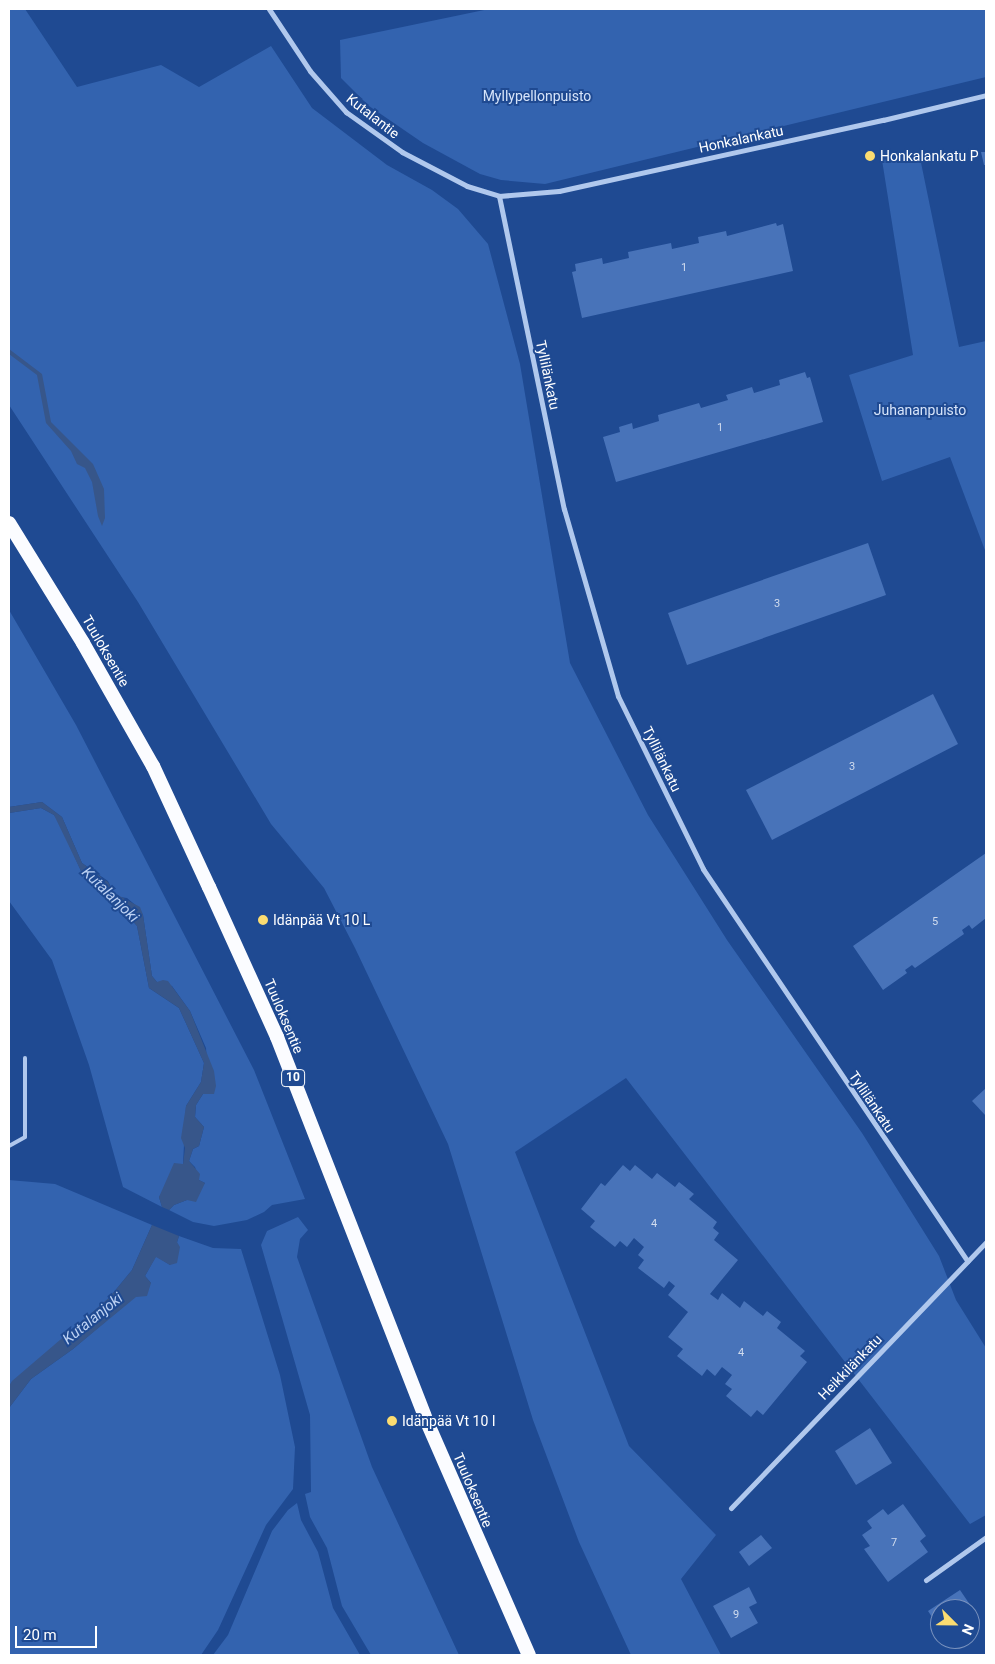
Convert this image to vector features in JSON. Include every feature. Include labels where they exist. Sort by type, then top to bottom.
[{"type":"highway","name":"Tuuloksentie","points":[[9,523],[83,643],[153,766],[209,887],[277,1037],[424,1415],[529,1655]]},
{"type":"street","name":"Kutalantie","points":[[269,9],[310,71],[346,112],[402,152],[467,186],[498,196]]},
{"type":"street","name":"Honkalankatu","points":[[498,196],[559,192],[883,120],[986,95]]},
{"type":"street","name":"Tyllilänkatu","points":[[498,196],[564,509],[618,696],[703,869],[967,1261]]},
{"type":"street","name":"Heikkilänkatu","points":[[731,1508],[986,1242]]},
{"type":"street","points":[[926,1580],[986,1538]]},
{"type":"lane","points":[[9,1146],[25,1137],[25,1058]]},
{"type":"green space","points":[[9,9],[25,9],[77,87],[161,65],[199,87],[271,46],[312,108],[387,165],[432,190],[458,209],[488,244],[520,364],[570,663],[648,815],[727,940],[862,1133],[939,1256],[956,1300],[986,1348],[986,1515],[970,1524],[626,1078],[515,1152],[629,1446],[716,1535],[681,1579],[721,1655],[631,1655],[579,1542],[533,1420],[448,1144],[355,948],[324,888],[271,824],[138,602],[9,405]]},
{"type":"green space","name":"Myllypellonpuisto","points":[[489,9],[986,9],[986,77],[545,184],[501,180],[480,174],[423,143],[369,106],[341,78],[340,40]]},
{"type":"green space","name":"Juhananpuisto","points":[[919,153],[959,347],[986,341],[986,553],[950,457],[882,481],[849,375],[913,355],[882,160]]},
{"type":"green space","points":[[9,610],[76,725],[254,1070],[305,1199],[272,1205],[264,1212],[247,1220],[214,1226],[193,1222],[169,1210],[174,1205],[187,1200],[205,1183],[199,1180],[195,1167],[189,1161],[193,1149],[199,1146],[204,1127],[195,1117],[196,1105],[203,1094],[209,1093],[206,1048],[190,1011],[172,986],[157,982],[152,976],[143,915],[139,908],[127,898],[120,897],[114,893],[108,881],[82,863],[62,817],[42,802],[9,807]]},
{"type":"green space","points":[[41,808],[54,815],[59,822],[81,871],[109,894],[137,926],[149,988],[179,1008],[204,1063],[201,1082],[186,1106],[183,1164],[159,1197],[162,1207],[123,1187],[89,1065],[52,960],[9,901],[9,813]]},
{"type":"green space","points":[[9,1180],[55,1184],[152,1225],[132,1270],[109,1298],[9,1386]]},
{"type":"green space","points":[[298,1217],[308,1230],[300,1239],[297,1257],[372,1467],[459,1655],[371,1655],[342,1606],[327,1548],[310,1517],[305,1494],[311,1492],[310,1415],[261,1245],[267,1231]]},
{"type":"green space","points":[[179,1236],[213,1248],[241,1249],[280,1375],[295,1447],[293,1489],[266,1525],[218,1630],[201,1655],[9,1655],[9,1408],[31,1379],[73,1349],[151,1283],[145,1276],[156,1256],[170,1265]]},
{"type":"green space","points":[[297,1503],[301,1520],[318,1552],[333,1608],[360,1655],[213,1655],[228,1635],[272,1531],[288,1510]]},
{"type":"water","points":[[9,349],[42,374],[51,422],[93,464],[104,489],[105,518],[102,526],[98,516],[92,482],[85,468],[77,464],[71,451],[46,423],[37,375],[9,354]]},
{"type":"water","name":"Kutalanjoki","points":[[42,802],[62,817],[82,863],[108,882],[114,893],[140,907],[143,915],[152,976],[157,982],[168,981],[190,1011],[214,1071],[216,1086],[214,1094],[203,1094],[196,1105],[195,1117],[204,1127],[199,1146],[193,1149],[189,1161],[200,1174],[199,1180],[205,1183],[196,1202],[187,1200],[174,1205],[169,1210],[162,1207],[159,1197],[174,1163],[183,1164],[185,1148],[181,1138],[186,1106],[201,1082],[204,1063],[179,1008],[149,988],[137,926],[109,894],[81,871],[54,815],[41,808],[9,813],[9,807]]},
{"type":"water","name":"Kutalanjoki","points":[[152,1225],[179,1236],[177,1242],[180,1247],[177,1263],[170,1265],[156,1257],[145,1276],[151,1283],[147,1296],[136,1297],[73,1349],[31,1379],[9,1408],[9,1386],[12,1381],[109,1298],[132,1270]]},
{"type":"building","points":[[981,152],[986,152],[986,165],[984,165]]},
{"type":"building","points":[[776,223],[777,226],[783,224],[793,271],[582,318],[572,272],[576,271],[575,264],[602,258],[603,264],[629,258],[628,252],[671,243],[672,249],[699,243],[698,237],[726,231],[727,236]]},
{"type":"building","points":[[805,372],[807,378],[810,377],[823,422],[616,482],[603,437],[620,432],[619,427],[632,423],[633,429],[659,421],[658,415],[699,403],[701,408],[728,400],[726,395],[752,387],[754,393],[780,385],[779,380]]},
{"type":"building","points":[[868,543],[886,595],[687,665],[668,613]]},
{"type":"building","points":[[933,694],[958,744],[772,840],[746,790]]},
{"type":"building","points":[[986,853],[986,918],[972,929],[969,925],[962,930],[964,934],[915,968],[912,965],[905,970],[907,973],[883,990],[853,946]]},
{"type":"building","points":[[986,1088],[986,1116],[972,1101]]},
{"type":"building","points":[[623,1165],[630,1171],[635,1165],[652,1179],[657,1173],[675,1187],[679,1182],[694,1194],[689,1199],[717,1222],[713,1228],[719,1233],[714,1240],[738,1260],[710,1294],[718,1300],[722,1293],[740,1308],[744,1301],[763,1316],[767,1311],[781,1322],[777,1328],[805,1351],[800,1356],[807,1362],[763,1415],[757,1410],[751,1417],[726,1396],[732,1389],[725,1384],[732,1375],[722,1367],[715,1376],[707,1369],[702,1376],[677,1356],[683,1349],[668,1337],[688,1312],[668,1295],[675,1286],[669,1281],[664,1288],[638,1268],[644,1260],[638,1255],[644,1247],[634,1238],[627,1247],[620,1241],[615,1247],[590,1227],[595,1221],[581,1209],[601,1183],[605,1186]]},
{"type":"building","points":[[870,1428],[892,1463],[856,1485],[835,1451]]},
{"type":"building","points":[[903,1504],[926,1536],[920,1541],[928,1552],[888,1582],[864,1549],[870,1546],[862,1535],[872,1528],[867,1521],[883,1509],[888,1515]]},
{"type":"building","points":[[761,1535],[772,1548],[749,1566],[739,1552]]},
{"type":"building","points":[[749,1587],[757,1603],[749,1607],[758,1623],[731,1638],[713,1606]]},
{"type":"building","points":[[960,1590],[966,1599],[946,1599]]},
{"type":"place","name":"Honkalankatu P","points":[[870,156]]},
{"type":"place","name":"Idänpää Vt 10 L","points":[[263,920]]},
{"type":"place","name":"Idänpää Vt 10 I","points":[[392,1421]]}]
